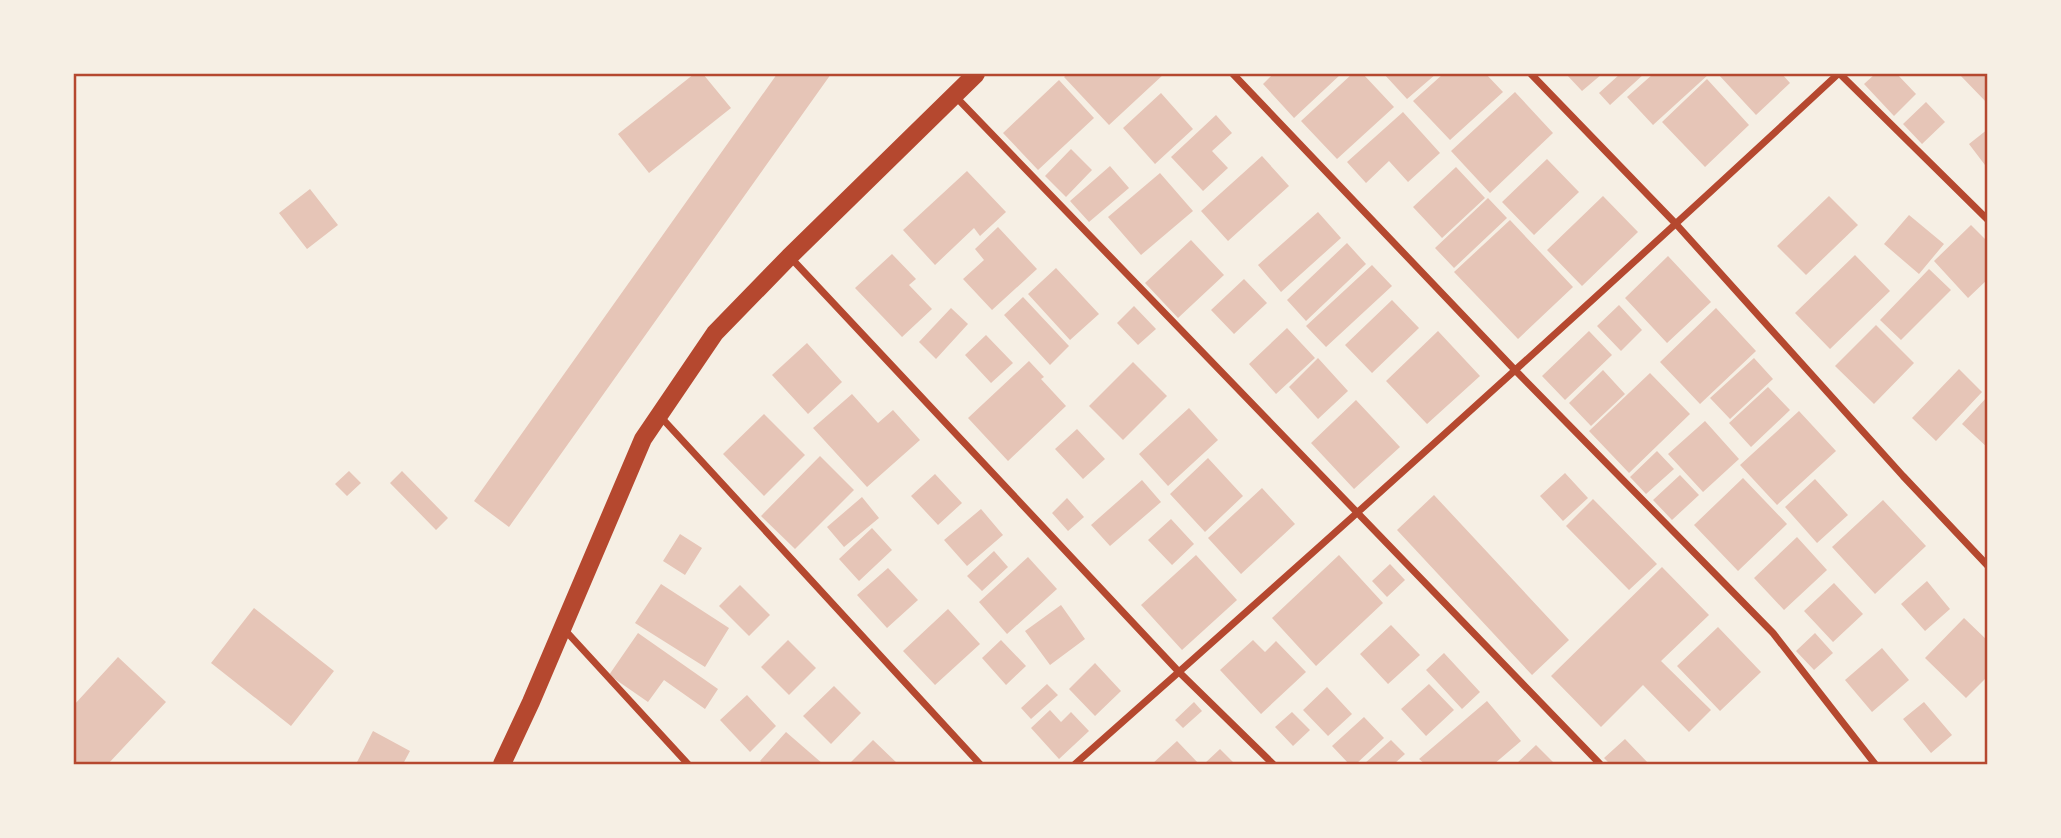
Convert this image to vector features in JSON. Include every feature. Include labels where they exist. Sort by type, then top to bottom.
[{"type":"main road","points":[[502,765],[643,439],[715,333],[976,74]]},
{"type":"street","points":[[1233,74],[1515,370],[1773,633],[1875,765]]},
{"type":"street","points":[[1531,74],[1676,223],[1987,566]]},
{"type":"street","points":[[1075,765],[1358,513],[1839,74],[1987,220]]},
{"type":"street","points":[[954,96],[1600,765]]},
{"type":"street","points":[[789,257],[1179,672],[1273,765]]},
{"type":"street","points":[[659,415],[981,765]]},
{"type":"street","points":[[563,627],[688,765]]},
{"type":"building","points":[[694,74],[703,74],[731,108],[649,173],[618,134]]},
{"type":"building","points":[[777,74],[831,74],[509,527],[474,501]]},
{"type":"building","points":[[1067,74],[1164,74],[1109,125],[1064,77]]},
{"type":"building","points":[[1273,74],[1341,74],[1294,118],[1263,84]]},
{"type":"building","points":[[1352,74],[1363,74],[1394,107],[1337,159],[1301,121]]},
{"type":"building","points":[[1384,74],[1436,74],[1407,99]]},
{"type":"building","points":[[1443,74],[1486,74],[1503,92],[1450,140],[1413,101]]},
{"type":"building","points":[[1566,74],[1602,74],[1582,91]]},
{"type":"building","points":[[1620,74],[1644,74],[1610,105],[1599,93]]},
{"type":"building","points":[[1653,74],[1709,74],[1653,125],[1627,97]]},
{"type":"building","points":[[1718,74],[1782,74],[1790,83],[1756,115]]},
{"type":"building","points":[[1875,74],[1897,74],[1916,94],[1894,116],[1864,84]]},
{"type":"building","points":[[1959,74],[1988,74],[1988,104]]},
{"type":"building","points":[[1707,79],[1749,125],[1705,167],[1662,122]]},
{"type":"building","points":[[1059,80],[1094,118],[1038,170],[1003,133]]},
{"type":"building","points":[[1515,92],[1553,133],[1490,193],[1451,151]]},
{"type":"building","points":[[1161,93],[1193,129],[1155,164],[1123,128]]},
{"type":"building","points":[[1926,102],[1945,122],[1922,144],[1903,124]]},
{"type":"building","points":[[1403,112],[1440,153],[1408,182],[1389,161],[1366,183],[1347,162]]},
{"type":"building","points":[[1216,115],[1232,133],[1212,151],[1228,168],[1203,191],[1171,157]]},
{"type":"building","points":[[1988,129],[1988,169],[1969,144]]},
{"type":"building","points":[[1071,149],[1092,170],[1066,197],[1045,176]]},
{"type":"building","points":[[1262,156],[1289,186],[1228,241],[1201,211]]},
{"type":"building","points":[[1547,159],[1579,192],[1534,235],[1502,202]]},
{"type":"building","points":[[1110,166],[1129,188],[1089,222],[1070,201]]},
{"type":"building","points":[[1456,167],[1485,198],[1442,238],[1413,207]]},
{"type":"building","points":[[967,171],[1006,212],[980,236],[974,228],[935,265],[903,230]]},
{"type":"building","points":[[1160,173],[1193,211],[1141,255],[1108,217]]},
{"type":"building","points":[[310,189],[338,225],[307,249],[279,213]]},
{"type":"building","points":[[1603,196],[1638,232],[1582,286],[1547,250]]},
{"type":"building","points":[[1829,196],[1858,225],[1806,275],[1777,246]]},
{"type":"building","points":[[1488,198],[1507,218],[1454,268],[1435,248]]},
{"type":"building","points":[[1318,212],[1341,238],[1281,292],[1258,265]]},
{"type":"building","points":[[1909,215],[1944,244],[1919,274],[1884,244]]},
{"type":"building","points":[[1510,220],[1573,287],[1518,339],[1454,272]]},
{"type":"building","points":[[1971,225],[1988,242],[1988,279],[1968,298],[1934,261]]},
{"type":"building","points":[[998,227],[1037,269],[992,310],[963,279],[984,260],[975,249]]},
{"type":"building","points":[[1191,240],[1224,275],[1178,318],[1145,283]]},
{"type":"building","points":[[1347,243],[1366,264],[1306,321],[1287,300]]},
{"type":"building","points":[[892,254],[916,279],[909,285],[932,309],[902,337],[855,288]]},
{"type":"building","points":[[1855,255],[1890,291],[1830,349],[1795,313]]},
{"type":"building","points":[[1668,256],[1711,302],[1667,343],[1625,298]]},
{"type":"building","points":[[1372,265],[1392,286],[1326,347],[1306,326]]},
{"type":"building","points":[[1056,268],[1099,314],[1070,340],[1028,294]]},
{"type":"building","points":[[1929,269],[1951,290],[1901,340],[1880,320]]},
{"type":"building","points":[[1244,279],[1267,303],[1234,334],[1211,310]]},
{"type":"building","points":[[1023,297],[1069,346],[1050,365],[1004,315]]},
{"type":"building","points":[[1392,300],[1419,328],[1372,373],[1345,345]]},
{"type":"building","points":[[1619,305],[1642,330],[1621,351],[1597,326]]},
{"type":"building","points":[[1134,306],[1156,329],[1138,345],[1117,323]]},
{"type":"building","points":[[951,308],[968,324],[936,359],[919,342]]},
{"type":"building","points":[[1716,308],[1756,351],[1700,404],[1660,362]]},
{"type":"building","points":[[1876,325],[1914,363],[1874,404],[1835,366]]},
{"type":"building","points":[[1287,328],[1315,358],[1276,394],[1249,364]]},
{"type":"building","points":[[1438,331],[1480,376],[1427,424],[1386,381]]},
{"type":"building","points":[[1589,331],[1612,355],[1565,400],[1542,376]]},
{"type":"building","points":[[986,335],[1013,363],[991,383],[965,355]]},
{"type":"building","points":[[807,343],[842,382],[808,414],[772,375]]},
{"type":"building","points":[[1318,358],[1348,391],[1318,419],[1289,387]]},
{"type":"building","points":[[1754,358],[1773,379],[1730,419],[1710,398]]},
{"type":"building","points":[[1029,361],[1044,377],[1041,379],[1066,406],[1008,461],[968,418]]},
{"type":"building","points":[[1133,362],[1167,396],[1123,440],[1089,406]]},
{"type":"building","points":[[1959,369],[1982,392],[1936,441],[1912,418]]},
{"type":"building","points":[[1603,370],[1625,394],[1591,426],[1569,403]]},
{"type":"building","points":[[1650,373],[1690,414],[1629,473],[1589,431]]},
{"type":"building","points":[[1768,387],[1790,410],[1751,447],[1729,423]]},
{"type":"building","points":[[852,394],[878,423],[893,410],[920,440],[867,487],[813,428]]},
{"type":"building","points":[[1988,396],[1988,448],[1962,424]]},
{"type":"building","points":[[1356,400],[1400,447],[1354,489],[1311,443]]},
{"type":"building","points":[[1189,408],[1218,440],[1168,486],[1139,454]]},
{"type":"building","points":[[1799,411],[1836,451],[1777,505],[1740,465]]},
{"type":"building","points":[[764,414],[805,455],[764,496],[723,454]]},
{"type":"building","points":[[1705,421],[1739,459],[1703,492],[1668,454]]},
{"type":"building","points":[[1077,429],[1105,459],[1083,479],[1055,449]]},
{"type":"building","points":[[1657,451],[1674,469],[1646,494],[1630,477]]},
{"type":"building","points":[[820,456],[854,490],[795,549],[761,516]]},
{"type":"building","points":[[1208,458],[1243,496],[1205,532],[1170,494]]},
{"type":"building","points":[[349,471],[361,483],[347,496],[335,484]]},
{"type":"building","points":[[402,471],[448,518],[436,530],[390,483]]},
{"type":"building","points":[[1565,473],[1588,498],[1563,521],[1540,496]]},
{"type":"building","points":[[935,474],[962,503],[938,525],[911,496]]},
{"type":"building","points":[[1680,475],[1699,495],[1672,520],[1653,500]]},
{"type":"building","points":[[1743,478],[1787,524],[1738,571],[1694,525]]},
{"type":"building","points":[[1815,479],[1848,515],[1817,543],[1785,507]]},
{"type":"building","points":[[1142,480],[1161,502],[1110,546],[1091,525]]},
{"type":"building","points":[[1262,488],[1295,524],[1241,574],[1208,538]]},
{"type":"building","points":[[1434,495],[1569,640],[1532,675],[1397,530]]},
{"type":"building","points":[[862,497],[879,518],[844,547],[827,527]]},
{"type":"building","points":[[1067,498],[1084,517],[1068,531],[1052,513]]},
{"type":"building","points":[[1593,499],[1657,564],[1629,590],[1566,526]]},
{"type":"building","points":[[1883,500],[1926,546],[1875,594],[1832,547]]},
{"type":"building","points":[[981,509],[1003,535],[967,566],[944,540]]},
{"type":"building","points":[[1171,519],[1194,544],[1172,565],[1148,540]]},
{"type":"building","points":[[872,528],[892,550],[859,581],[839,559]]},
{"type":"building","points":[[680,534],[702,548],[685,575],[663,561]]},
{"type":"building","points":[[1797,537],[1827,570],[1784,610],[1754,578]]},
{"type":"building","points":[[994,551],[1008,567],[982,591],[967,576]]},
{"type":"building","points":[[1196,555],[1237,600],[1182,650],[1141,605]]},
{"type":"building","points":[[1339,555],[1383,603],[1316,666],[1272,618]]},
{"type":"building","points":[[1028,557],[1057,589],[1007,634],[979,602]]},
{"type":"building","points":[[1390,564],[1405,580],[1387,597],[1372,581]]},
{"type":"building","points":[[1662,567],[1709,615],[1661,661],[1711,710],[1689,732],[1643,685],[1601,727],[1551,676]]},
{"type":"building","points":[[888,568],[918,600],[887,628],[857,595]]},
{"type":"building","points":[[1927,581],[1950,609],[1925,631],[1901,604]]},
{"type":"building","points":[[1834,583],[1863,614],[1833,642],[1804,611]]},
{"type":"building","points":[[661,584],[729,628],[705,667],[635,623]]},
{"type":"building","points":[[740,585],[770,615],[749,636],[719,606]]},
{"type":"building","points":[[1061,605],[1085,639],[1050,665],[1025,631]]},
{"type":"building","points":[[254,608],[334,671],[291,726],[211,663]]},
{"type":"building","points":[[948,609],[980,644],[935,685],[903,651]]},
{"type":"building","points":[[1964,618],[1988,641],[1988,676],[1966,698],[1925,658]]},
{"type":"building","points":[[1391,625],[1420,655],[1388,684],[1360,654]]},
{"type":"building","points":[[1718,627],[1761,672],[1720,711],[1677,666]]},
{"type":"building","points":[[638,633],[718,689],[705,709],[664,680],[648,702],[609,675]]},
{"type":"building","points":[[1815,633],[1833,653],[1814,670],[1796,651]]},
{"type":"building","points":[[788,640],[816,668],[789,695],[761,667]]},
{"type":"building","points":[[1001,640],[1026,666],[1006,685],[982,658]]},
{"type":"building","points":[[1253,640],[1265,652],[1276,641],[1306,672],[1261,714],[1220,670]]},
{"type":"building","points":[[1882,648],[1909,680],[1872,712],[1845,680]]},
{"type":"building","points":[[1444,653],[1480,692],[1462,709],[1426,670]]},
{"type":"building","points":[[118,657],[166,702],[108,764],[74,764],[74,705]]},
{"type":"building","points":[[1095,663],[1121,691],[1095,716],[1069,689]]},
{"type":"building","points":[[1047,684],[1058,695],[1031,719],[1021,708]]},
{"type":"building","points":[[1429,684],[1454,710],[1426,736],[1401,709]]},
{"type":"building","points":[[834,686],[861,713],[831,744],[803,716]]},
{"type":"building","points":[[1327,687],[1352,714],[1328,736],[1303,710]]},
{"type":"building","points":[[747,695],[776,726],[750,752],[720,720]]},
{"type":"building","points":[[1487,701],[1521,741],[1494,764],[1425,764],[1419,759]]},
{"type":"building","points":[[1194,702],[1202,711],[1183,728],[1175,720]]},
{"type":"building","points":[[1924,702],[1952,735],[1931,753],[1903,719]]},
{"type":"building","points":[[1050,710],[1061,722],[1071,712],[1089,731],[1059,759],[1031,728]]},
{"type":"building","points":[[1292,712],[1310,730],[1293,746],[1275,727]]},
{"type":"building","points":[[1364,717],[1384,738],[1356,764],[1349,764],[1332,746]]},
{"type":"building","points":[[373,731],[410,751],[403,764],[356,764]]},
{"type":"building","points":[[786,732],[823,764],[764,764],[760,761]]},
{"type":"building","points":[[1625,739],[1649,764],[1610,764],[1604,758]]},
{"type":"building","points":[[873,740],[898,764],[850,763]]},
{"type":"building","points":[[1391,740],[1405,754],[1394,764],[1364,764]]},
{"type":"building","points":[[1177,741],[1199,764],[1152,764]]},
{"type":"building","points":[[1536,745],[1555,764],[1516,764]]},
{"type":"building","points":[[1220,749],[1235,764],[1204,764]]}]
